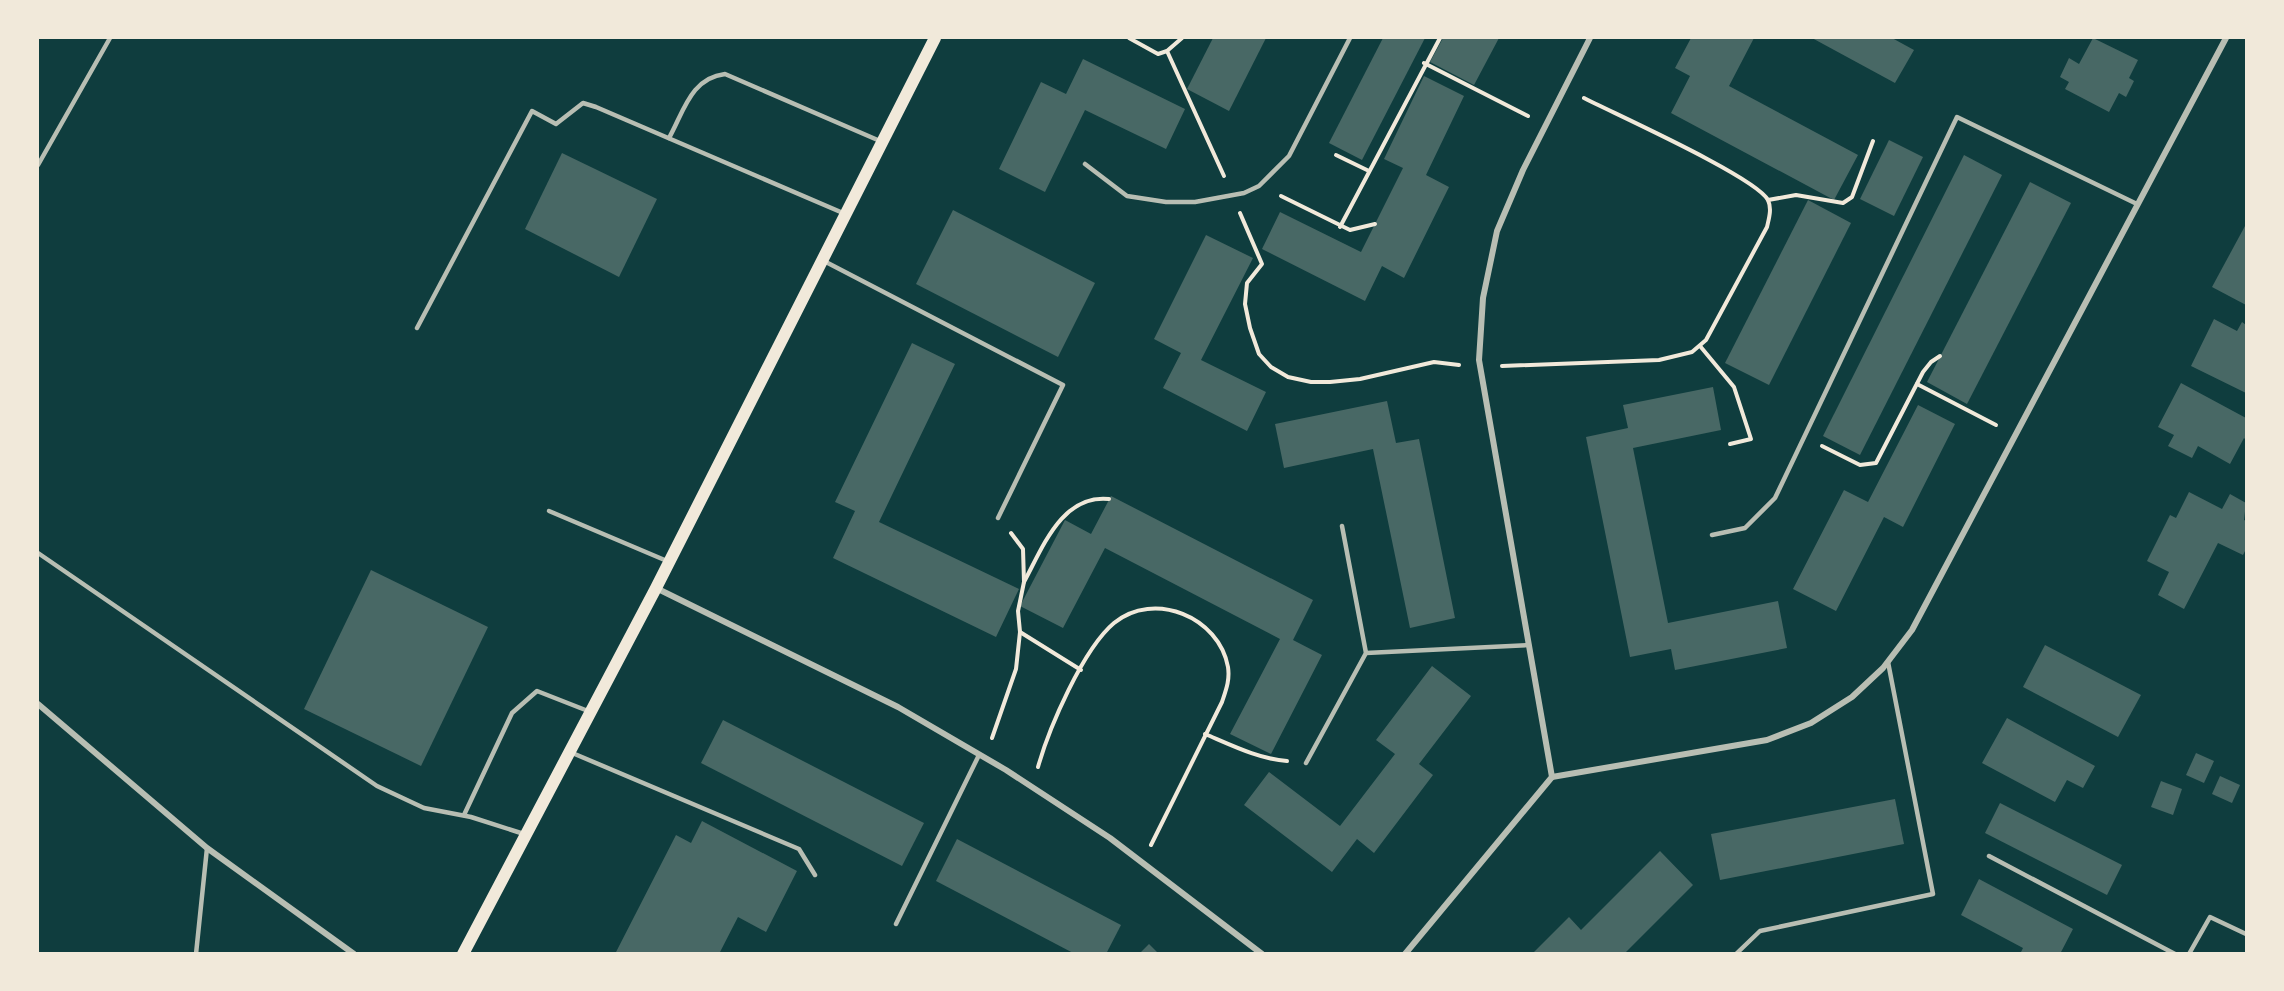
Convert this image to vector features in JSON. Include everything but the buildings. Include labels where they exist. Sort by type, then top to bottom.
[{"type":"main road","points":[[465,953],[656,588],[935,38]]},
{"type":"street","points":[[1552,777],[1481,367],[1483,298],[1497,231],[1546,125],[1590,38]]},
{"type":"street","points":[[1405,954],[1552,777],[1767,740],[1811,723],[1852,697],[1888,662],[1912,630],[2226,38]]},
{"type":"street","points":[[656,588],[898,707],[980,755],[1143,863],[1262,954]]},
{"type":"street","points":[[38,704],[207,848],[354,954]]},
{"type":"lane","points":[[38,165],[110,38]]},
{"type":"lane","points":[[1085,164],[1127,196],[1166,202],[1195,202],[1233,195],[1259,186],[1289,156],[1350,38]]},
{"type":"lane","points":[[669,138],[697,86],[710,75],[725,74],[882,142]]},
{"type":"lane","points":[[417,328],[532,111],[556,124],[583,103],[846,214]]},
{"type":"lane","points":[[1712,535],[1745,528],[1775,498],[1957,117],[2137,204]]},
{"type":"lane","points":[[822,260],[1063,385],[998,518]]},
{"type":"lane","points":[[549,511],[669,562]]},
{"type":"lane","points":[[1306,763],[1366,653],[1342,526]]},
{"type":"lane","points":[[38,554],[377,786],[424,807],[464,815],[526,834]]},
{"type":"lane","points":[[1366,653],[1529,645]]},
{"type":"lane","points":[[1736,954],[1760,931],[1933,894],[1888,662]]},
{"type":"lane","points":[[464,815],[512,713],[537,691],[590,712]]},
{"type":"lane","points":[[569,751],[799,849],[814,875]]},
{"type":"lane","points":[[896,924],[980,755]]},
{"type":"lane","points":[[196,954],[207,848]]},
{"type":"lane","points":[[1989,856],[2175,954]]},
{"type":"lane","points":[[2189,954],[2210,917],[2247,934]]},
{"type":"path","points":[[1129,38],[1158,54],[1167,51],[1182,38]]},
{"type":"path","points":[[1340,227],[1424,63],[1440,38]]},
{"type":"path","points":[[1167,51],[1262,264],[1246,283],[1245,304],[1259,354],[1271,367],[1288,377],[1311,382],[1360,379],[1434,362],[1481,367],[1659,360],[1692,352],[1706,340],[1767,227],[1771,212],[1768,200],[1739,177],[1564,88]]},
{"type":"path","points":[[1424,63],[1546,125]]},
{"type":"path","points":[[1768,200],[1796,195],[1843,203],[1852,197],[1873,141]]},
{"type":"path","points":[[1336,155],[1369,171]]},
{"type":"path","points":[[1281,196],[1350,230],[1375,224]]},
{"type":"path","points":[[1700,346],[1734,387],[1751,439],[1730,444]]},
{"type":"path","points":[[1805,438],[1860,465],[1876,463],[1930,362],[1940,356]]},
{"type":"path","points":[[1917,384],[2015,435]]},
{"type":"path","points":[[1024,582],[1062,516],[1089,499],[1109,499]]},
{"type":"path","points":[[986,759],[1016,669],[1020,632],[1018,611],[1024,582],[1023,549],[998,518]]},
{"type":"path","points":[[1032,788],[1047,736],[1099,639],[1114,623],[1129,614],[1147,609],[1183,612],[1212,634],[1228,666],[1228,682],[1143,863]]},
{"type":"path","points":[[1020,632],[1081,670]]},
{"type":"path","points":[[1205,734],[1275,760],[1306,763]]}]
